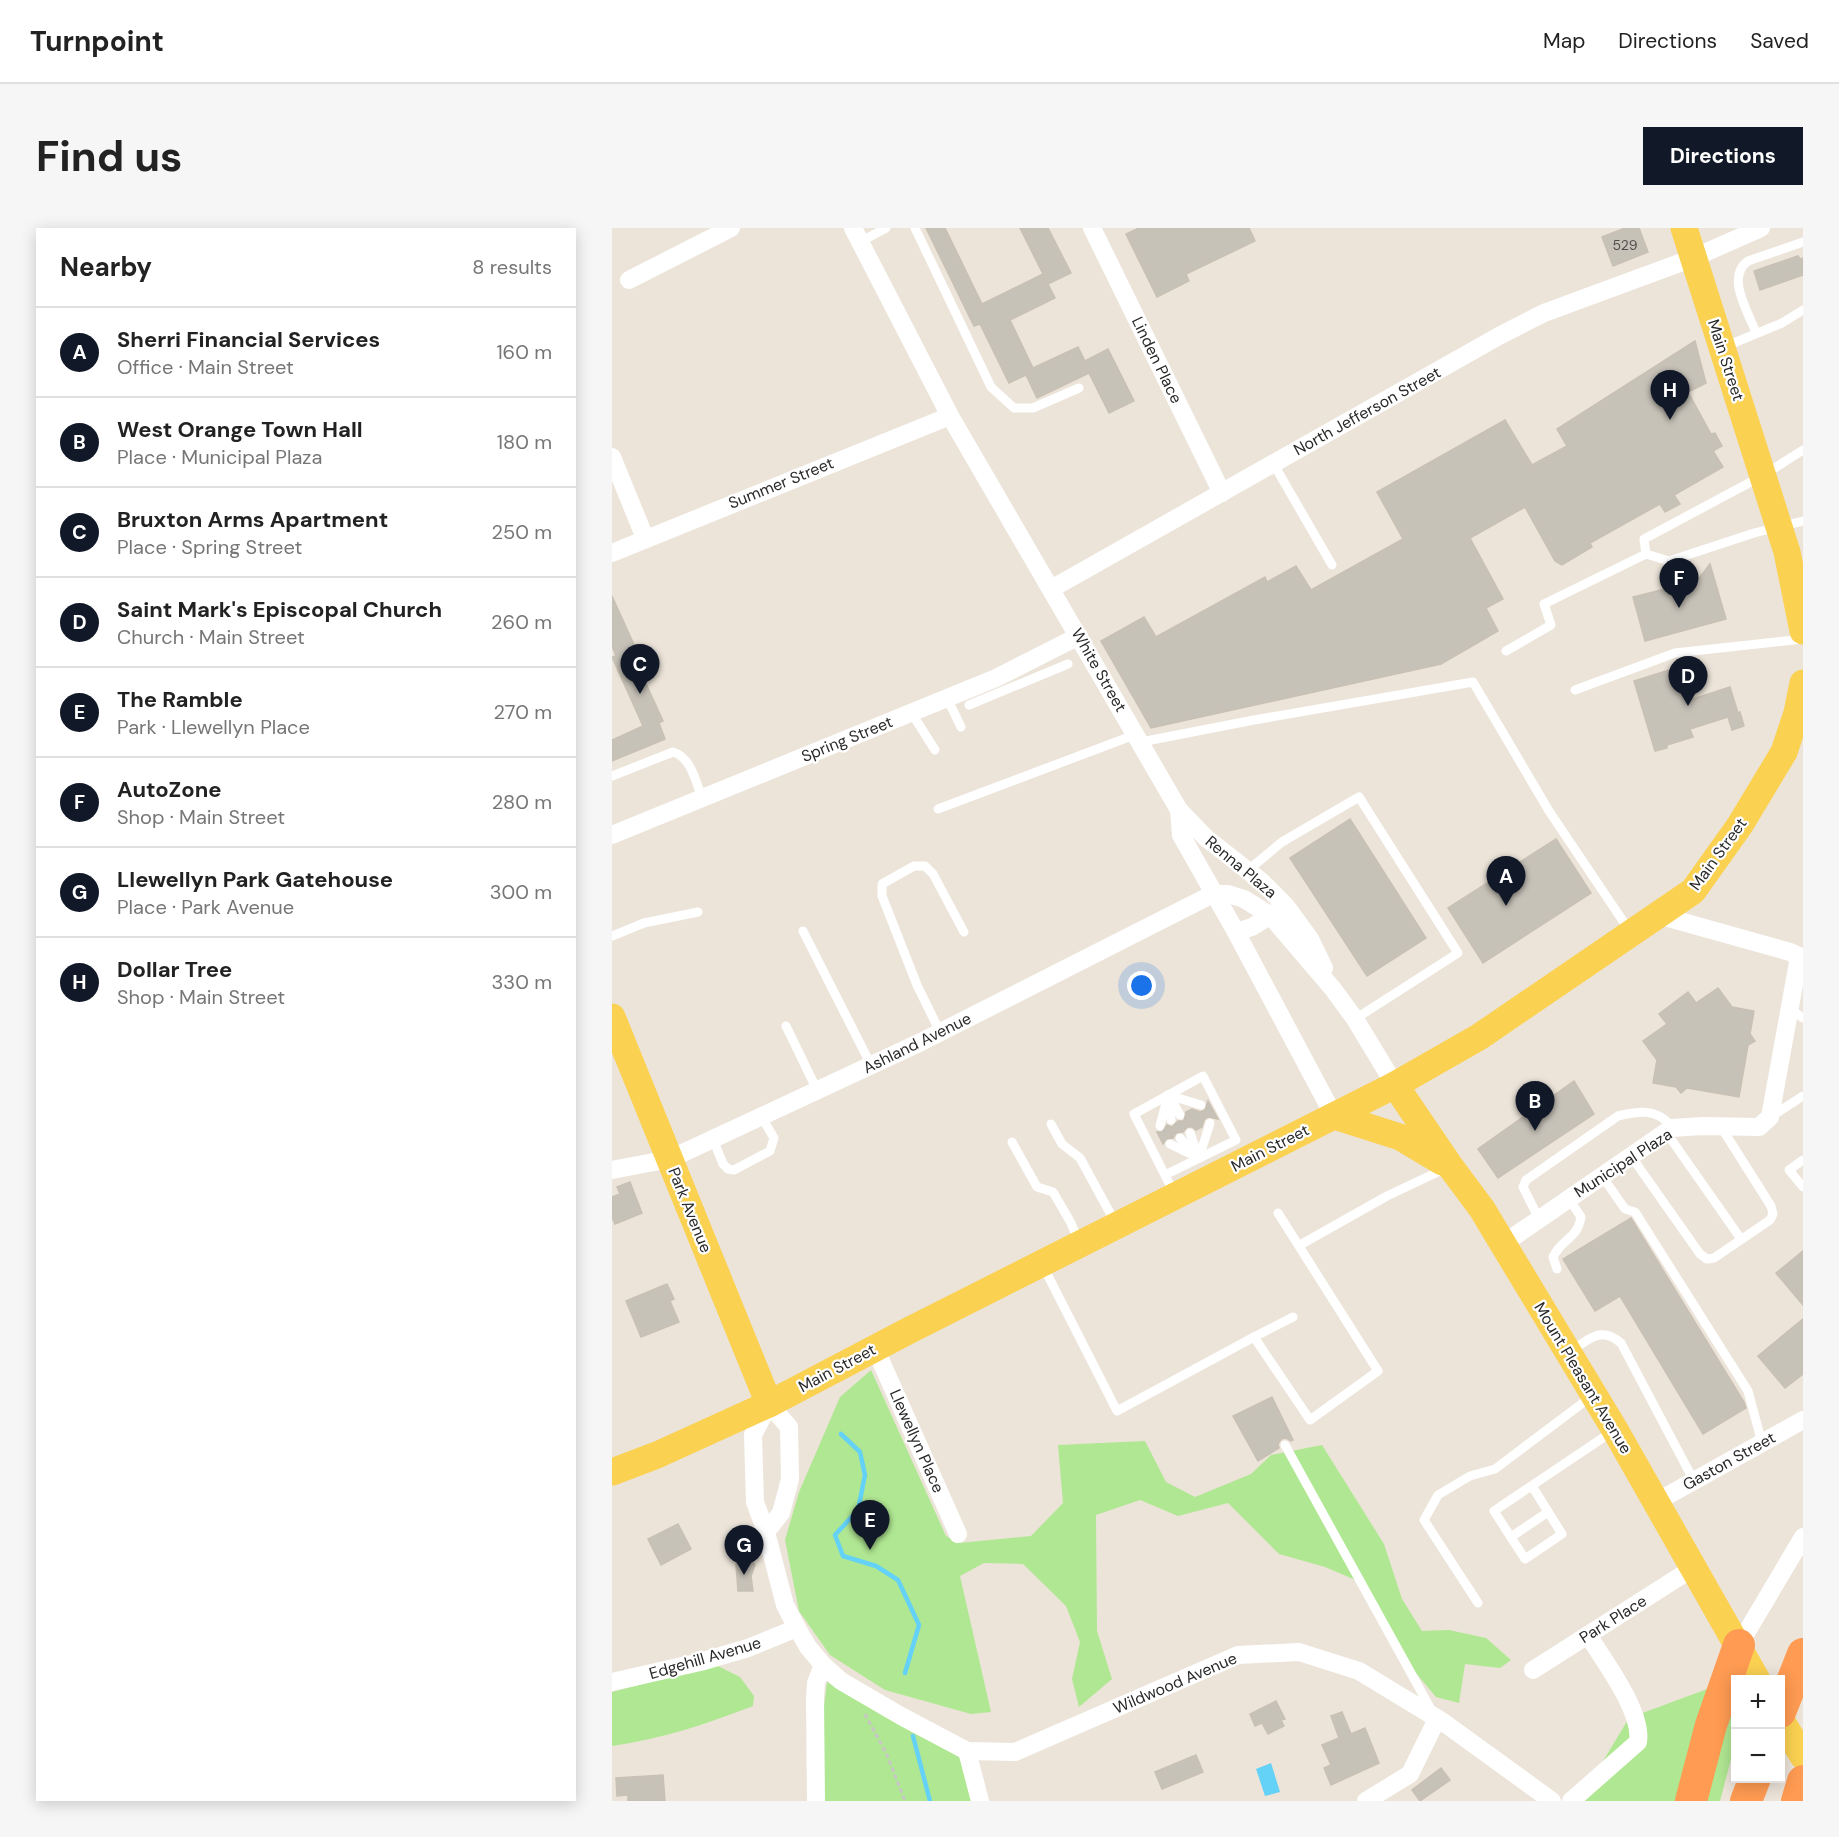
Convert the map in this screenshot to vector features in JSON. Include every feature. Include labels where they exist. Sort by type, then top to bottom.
[{"type":"highway","points":[[1691,1801],[1711,1725],[1739,1645]]},
{"type":"highway","points":[[1785,1699],[1803,1654]]},
{"type":"highway","points":[[1797,1801],[1803,1781]]},
{"type":"highway","points":[[1746,1801],[1753,1783]]},
{"type":"main road","name":"Main Street","points":[[1684,228],[1762,476],[1791,524],[1794,581],[1803,632]]},
{"type":"main road","name":"Main Street","points":[[612,1472],[657,1455],[769,1404],[1117,1226],[1171,1185],[1248,1160],[1395,1085],[1479,1037],[1693,891],[1761,792],[1784,752],[1797,713],[1803,682]]},
{"type":"main road","name":"Park Avenue","points":[[615,1032],[769,1404]]},
{"type":"main road","name":"Mount Pleasant Avenue","points":[[1395,1085],[1482,1209],[1615,1430],[1754,1675]]},
{"type":"main road","points":[[1334,1116],[1401,1137],[1450,1166]]},
{"type":"main road","points":[[1785,1727],[1803,1756]]},
{"type":"street","points":[[629,280],[731,228]]},
{"type":"street","name":"Linden Place","points":[[1092,228],[1222,493]]},
{"type":"street","name":"North Jefferson Street","points":[[1051,589],[1544,313],[1693,258],[1761,228]]},
{"type":"street","name":"White Street","points":[[856,235],[950,416],[1179,810],[1181,835],[1236,932],[1334,1116]]},
{"type":"street","name":"Summer Street","points":[[612,553],[950,416]]},
{"type":"street","points":[[612,457],[645,538]]},
{"type":"street","name":"Spring Street","points":[[612,835],[911,712],[948,698],[999,684],[1079,636]]},
{"type":"street","name":"Renna Plaza","points":[[1179,810],[1206,838],[1286,906],[1310,939],[1333,989]]},
{"type":"street","name":"Renna Plaza","points":[[1213,894],[1228,894],[1244,899],[1270,915],[1333,989],[1355,1019],[1395,1085]]},
{"type":"street","name":"Ashland Avenue","points":[[612,1170],[669,1159],[713,1139],[940,1032],[1213,894]]},
{"type":"street","points":[[1236,932],[1252,927],[1286,906]]},
{"type":"street","points":[[1658,915],[1802,956],[1796,1013],[1770,1117]]},
{"type":"street","name":"Municipal Plaza","points":[[1503,1244],[1669,1130],[1721,1126],[1759,1128],[1770,1117]]},
{"type":"street","name":"Llewellyn Place","points":[[875,1348],[958,1534]]},
{"type":"street","points":[[769,1404],[753,1434],[755,1502],[766,1532],[785,1605],[807,1647],[823,1665],[816,1683],[815,1698],[816,1801]]},
{"type":"street","name":"Park Avenue","points":[[766,1532],[781,1513],[790,1479],[789,1427],[769,1404]]},
{"type":"street","name":"Gaston Street","points":[[1656,1502],[1803,1420]]},
{"type":"street","points":[[1739,1645],[1803,1537]]},
{"type":"street","name":"Park Place","points":[[1533,1670],[1693,1568]]},
{"type":"street","name":"Edgehill Avenue","points":[[612,1682],[700,1662],[748,1648],[797,1628]]},
{"type":"street","points":[[1571,1801],[1638,1742],[1640,1734],[1634,1710],[1588,1635]]},
{"type":"street","name":"Wildwood Avenue","points":[[823,1665],[862,1694],[967,1751],[1015,1752],[1238,1655],[1299,1652],[1359,1671],[1437,1719],[1552,1801]]},
{"type":"street","points":[[1366,1801],[1410,1774],[1437,1719]]},
{"type":"street","points":[[967,1751],[980,1801]]},
{"type":"lane","points":[[856,235],[886,228]]},
{"type":"lane","points":[[915,228],[991,387],[1014,408],[1033,408],[1078,388]]},
{"type":"lane","points":[[1756,333],[1740,292],[1738,271],[1748,261],[1803,242]]},
{"type":"lane","points":[[1722,348],[1782,323],[1803,310]]},
{"type":"lane","points":[[1646,554],[1644,539],[1762,476],[1803,450]]},
{"type":"lane","points":[[1273,463],[1332,565]]},
{"type":"lane","points":[[1506,651],[1551,625],[1544,604],[1646,554],[1669,561],[1754,533],[1791,524]]},
{"type":"lane","points":[[1575,690],[1675,653],[1803,639]]},
{"type":"lane","points":[[969,705],[999,684],[1068,664]]},
{"type":"lane","points":[[938,809],[1139,738],[1473,682],[1549,811],[1631,932]]},
{"type":"lane","points":[[948,698],[961,727]]},
{"type":"lane","points":[[911,712],[935,750]]},
{"type":"lane","points":[[612,776],[673,752],[682,754],[688,762],[702,798]]},
{"type":"lane","points":[[1247,871],[1282,842],[1359,797],[1458,953],[1355,1019]]},
{"type":"lane","points":[[940,1032],[917,985],[882,896],[882,884],[914,866],[925,866],[933,874],[963,932]]},
{"type":"lane","points":[[612,936],[644,923],[698,912]]},
{"type":"lane","points":[[803,931],[871,1065]]},
{"type":"lane","points":[[786,1026],[817,1090]]},
{"type":"lane","points":[[1234,1136],[1236,1140],[1199,1158],[1171,1185],[1134,1114],[1203,1076],[1248,1160]]},
{"type":"lane","points":[[1168,1095],[1197,1107]]},
{"type":"lane","points":[[1168,1095],[1180,1115]]},
{"type":"lane","points":[[1168,1095],[1171,1120]]},
{"type":"lane","points":[[1160,1126],[1168,1095]]},
{"type":"lane","points":[[1770,1117],[1803,1096]]},
{"type":"lane","points":[[1539,1219],[1523,1187],[1526,1180],[1618,1116],[1631,1113],[1656,1114],[1666,1119],[1669,1130],[1742,1239]]},
{"type":"lane","points":[[713,1139],[723,1164],[728,1169],[734,1170],[770,1151],[774,1138],[761,1116]]},
{"type":"lane","points":[[1051,1124],[1062,1144],[1080,1158],[1117,1226]]},
{"type":"lane","points":[[1199,1158],[1206,1125]]},
{"type":"lane","points":[[1631,1156],[1700,1254],[1707,1259],[1714,1258],[1770,1220],[1773,1214],[1772,1206],[1721,1126]]},
{"type":"lane","points":[[1190,1133],[1199,1158]]},
{"type":"lane","points":[[1180,1138],[1199,1158]]},
{"type":"lane","points":[[1012,1142],[1037,1187],[1053,1192],[1080,1244]]},
{"type":"lane","points":[[1170,1144],[1199,1158]]},
{"type":"lane","points":[[1803,1160],[1789,1170],[1803,1187]]},
{"type":"lane","points":[[1300,1245],[1387,1196],[1450,1166]]},
{"type":"lane","points":[[1602,1176],[1625,1209],[1635,1212],[1748,1391],[1762,1443]]},
{"type":"lane","points":[[1557,1269],[1553,1257],[1557,1248],[1579,1230],[1581,1217],[1569,1199]]},
{"type":"lane","points":[[1254,1337],[1310,1420],[1378,1371],[1278,1213]]},
{"type":"lane","points":[[1042,1264],[1117,1411],[1293,1317]]},
{"type":"lane","points":[[1568,1352],[1601,1333],[1611,1334],[1621,1343],[1694,1481]]},
{"type":"lane","points":[[1478,1603],[1424,1520],[1438,1495],[1470,1476],[1495,1469],[1594,1395]]},
{"type":"lane","points":[[1532,1486],[1562,1534],[1525,1559],[1494,1511],[1615,1430]]},
{"type":"lane","points":[[1285,1445],[1437,1719]]},
{"type":"lane","points":[[1510,1537],[1548,1512]]},
{"type":"path","points":[[862,1694],[861,1703],[866,1717],[886,1755],[905,1801]]},
{"type":"green space","points":[[871,1370],[946,1536],[959,1543],[1031,1536],[1063,1503],[1058,1445],[1145,1441],[1166,1482],[1195,1497],[1251,1474],[1271,1455],[1322,1445],[1384,1544],[1402,1599],[1422,1631],[1449,1630],[1486,1638],[1511,1660],[1500,1668],[1465,1664],[1459,1703],[1436,1697],[1401,1655],[1358,1581],[1325,1567],[1279,1554],[1228,1503],[1178,1516],[1140,1500],[1096,1515],[1097,1631],[1112,1679],[1079,1707],[1072,1679],[1080,1642],[1066,1606],[1023,1564],[984,1563],[960,1576],[991,1712],[971,1714],[885,1690],[830,1655],[799,1611],[785,1540],[799,1492],[840,1397]]},
{"type":"green space","points":[[716,1665],[740,1677],[754,1696],[753,1706],[684,1730],[612,1746],[612,1692]]},
{"type":"green space","points":[[827,1682],[960,1757],[974,1801],[820,1801],[822,1723]]},
{"type":"green space","points":[[1718,1685],[1731,1705],[1731,1759],[1720,1801],[1579,1801],[1629,1718]]},
{"type":"water","points":[[1271,1763],[1280,1792],[1265,1796],[1256,1769]]},
{"type":"building","points":[[926,228],[945,228],[982,304],[1043,274],[1055,298],[1010,320],[1033,368],[1078,347],[1085,361],[1108,349],[1134,401],[1109,413],[1089,373],[1037,398],[1026,375],[1009,383],[980,324],[974,326]]},
{"type":"building","points":[[1020,228],[1048,228],[1071,273],[1048,284]]},
{"type":"building","points":[[1139,228],[1249,228],[1255,241],[1186,274],[1189,281],[1157,297],[1126,234]]},
{"type":"building","points":[[1625,228],[1639,228],[1648,252],[1613,266],[1602,237]]},
{"type":"building","points":[[1798,256],[1800,259],[1803,258],[1803,275],[1760,290],[1754,271]]},
{"type":"building","points":[[1695,341],[1706,383],[1688,392],[1711,434],[1715,433],[1722,446],[1713,451],[1723,467],[1674,495],[1680,504],[1665,512],[1660,504],[1590,543],[1592,547],[1562,565],[1555,561],[1525,507],[1470,538],[1503,599],[1486,608],[1498,631],[1441,664],[1151,728],[1101,641],[1144,617],[1156,637],[1265,577],[1267,582],[1296,566],[1311,590],[1403,539],[1377,492],[1505,420],[1532,465],[1567,446],[1557,429]]},
{"type":"building","points":[[1710,564],[1726,619],[1645,641],[1633,597],[1697,581]]},
{"type":"building","points":[[612,596],[636,649],[631,651],[663,721],[659,723],[665,739],[612,761],[612,740],[643,726],[612,657],[616,656],[612,646]]},
{"type":"building","points":[[1679,667],[1690,700],[1730,687],[1744,726],[1732,730],[1728,717],[1690,729],[1693,737],[1655,751],[1634,681]]},
{"type":"building","points":[[1350,819],[1426,938],[1367,976],[1290,858]]},
{"type":"building","points":[[1556,839],[1591,893],[1483,963],[1448,908]]},
{"type":"building","points":[[1718,988],[1732,1007],[1754,1011],[1750,1034],[1755,1041],[1748,1045],[1739,1097],[1687,1088],[1681,1093],[1676,1087],[1653,1083],[1657,1060],[1643,1041],[1667,1024],[1659,1014],[1688,992],[1696,1003]]},
{"type":"building","points":[[1574,1081],[1594,1114],[1498,1178],[1478,1149]]},
{"type":"building","points":[[1208,1101],[1218,1119],[1208,1117],[1204,1120],[1202,1127],[1196,1130],[1187,1127],[1183,1132],[1176,1133],[1173,1138],[1166,1139],[1163,1144],[1157,1132],[1162,1132],[1167,1125],[1172,1127],[1178,1121],[1184,1121],[1186,1112],[1192,1109],[1200,1112],[1205,1110]]},
{"type":"building","points":[[630,1182],[642,1213],[615,1224],[612,1217],[612,1197],[620,1194],[617,1187]]},
{"type":"building","points":[[1631,1218],[1746,1408],[1703,1434],[1620,1296],[1595,1311],[1563,1259]]},
{"type":"building","points":[[1803,1251],[1803,1305],[1776,1273]]},
{"type":"building","points":[[667,1284],[674,1299],[670,1301],[679,1322],[641,1337],[626,1301]]},
{"type":"building","points":[[1803,1319],[1803,1374],[1785,1388],[1758,1356]]},
{"type":"building","points":[[1272,1397],[1293,1440],[1281,1439],[1278,1444],[1279,1448],[1258,1461],[1233,1416]]},
{"type":"building","points":[[678,1524],[691,1549],[661,1565],[648,1539]]},
{"type":"building","points":[[745,1556],[749,1557],[755,1565],[751,1576],[753,1591],[738,1591],[736,1564]]},
{"type":"building","points":[[1276,1701],[1285,1719],[1281,1720],[1284,1726],[1268,1734],[1262,1723],[1255,1726],[1250,1714]]},
{"type":"building","points":[[1342,1712],[1351,1734],[1365,1728],[1379,1763],[1331,1785],[1324,1768],[1331,1765],[1322,1745],[1339,1738],[1331,1716]]},
{"type":"building","points":[[1196,1755],[1203,1772],[1162,1789],[1155,1772]]},
{"type":"building","points":[[1441,1768],[1450,1780],[1420,1801],[1412,1790]]},
{"type":"building","points":[[663,1775],[665,1801],[628,1801],[628,1795],[617,1796],[616,1778]]},
{"type":"waterway","points":[[841,1434],[860,1452],[865,1475],[858,1510],[835,1535],[843,1556],[876,1566],[898,1580],[919,1625],[905,1673]]},
{"type":"waterway","points":[[913,1736],[930,1801]]},
{"type":"place","name":"Dollar Tree","points":[[1670,420]]},
{"type":"place","name":"AutoZone","points":[[1679,608]]},
{"type":"place","name":"Bruxton Arms Apartment","points":[[640,694]]},
{"type":"place","name":"Saint Mark's Episcopal Church","points":[[1688,706]]},
{"type":"place","name":"Sherri Financial Services","points":[[1506,906]]},
{"type":"place","name":"West Orange Town Hall","points":[[1535,1131]]},
{"type":"place","name":"The Ramble","points":[[870,1550]]},
{"type":"place","name":"Llewellyn Park Gatehouse","points":[[744,1575]]}]
